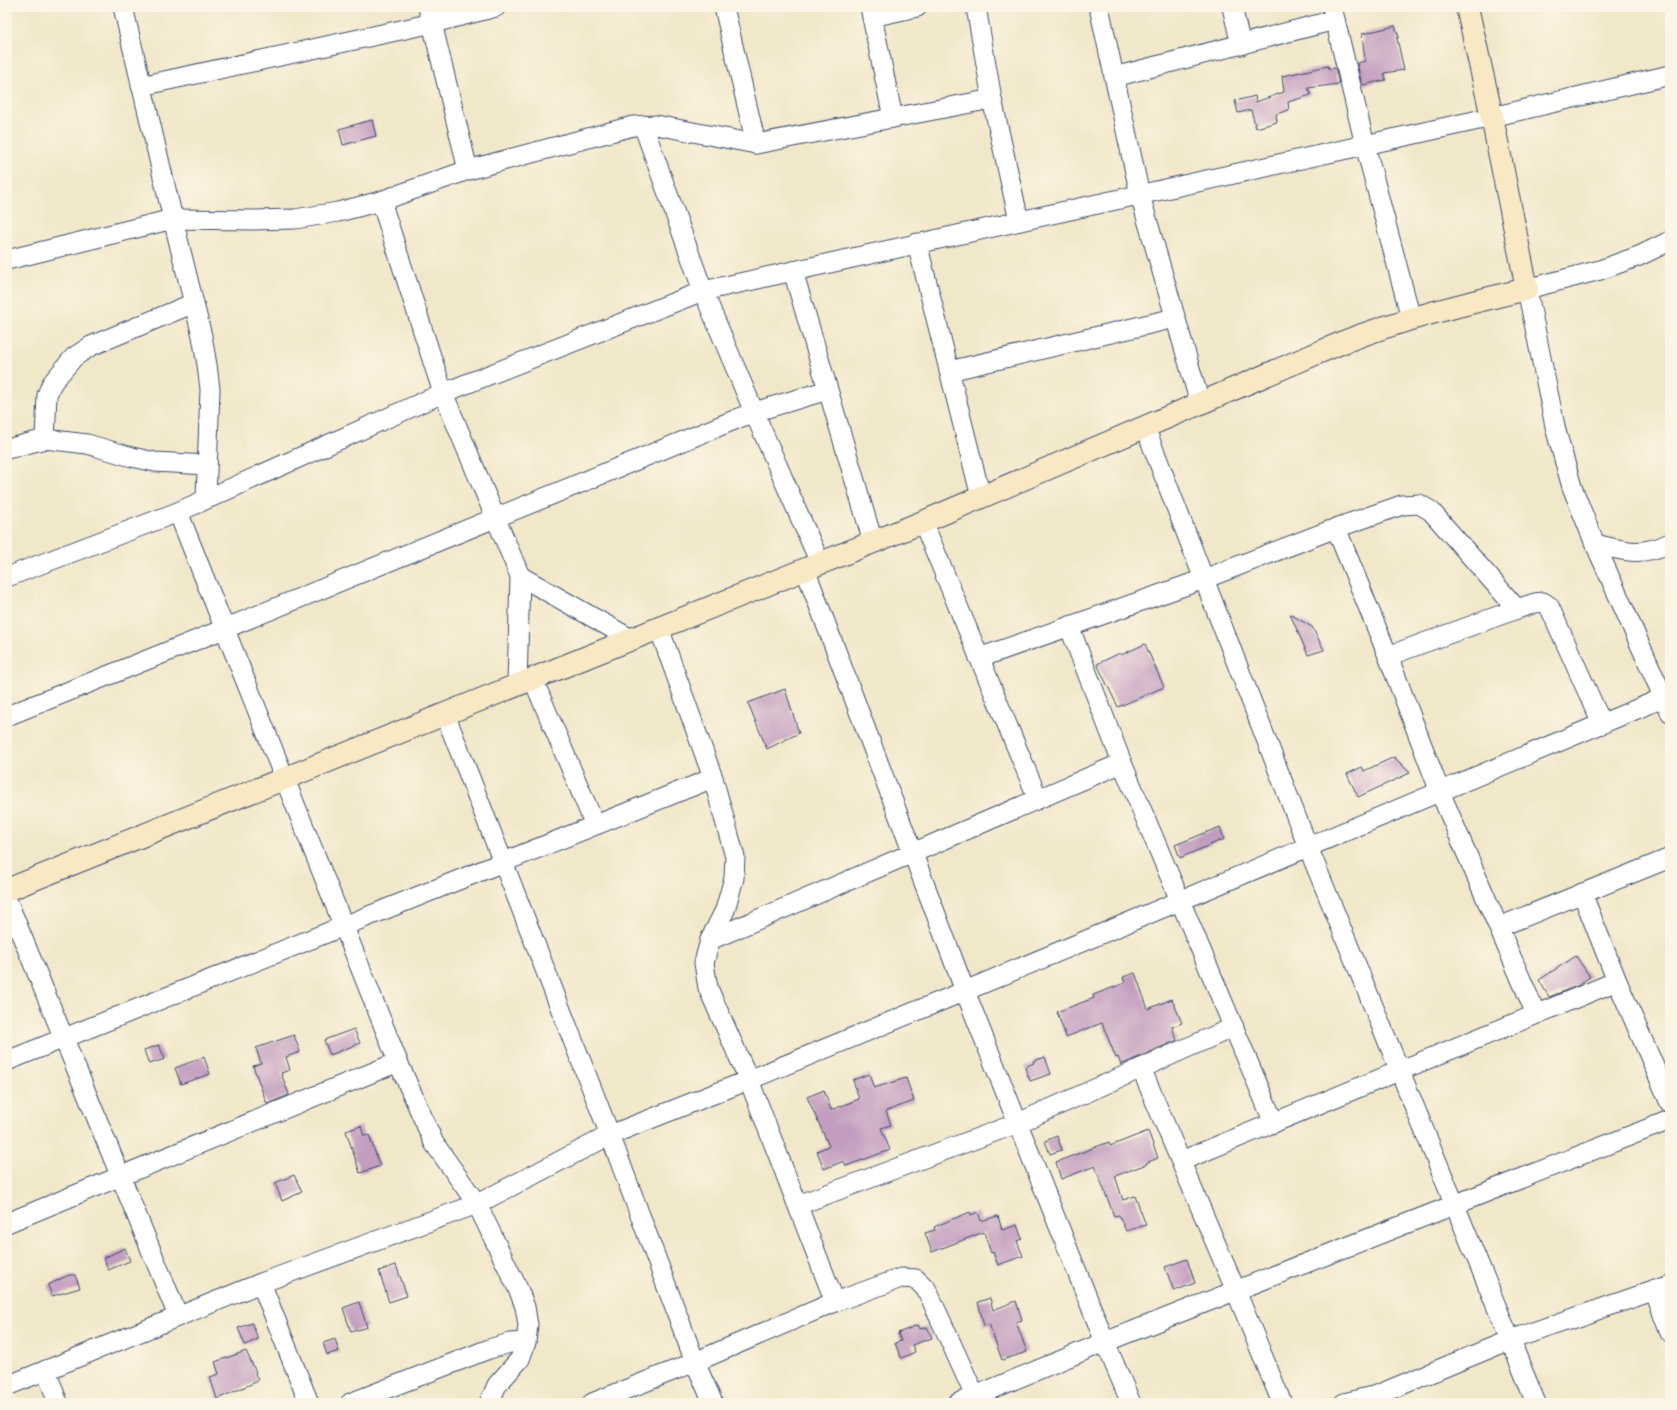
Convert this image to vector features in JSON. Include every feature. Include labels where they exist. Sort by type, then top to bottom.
[{"type":"street","points":[[123,7],[204,343],[210,389],[206,499]]},
{"type":"street","points":[[141,86],[431,15],[496,7]]},
{"type":"street","points":[[724,7],[756,144]]},
{"type":"street","points":[[893,118],[871,12],[917,7]]},
{"type":"street","points":[[976,7],[992,99],[1019,221]]},
{"type":"street","points":[[1099,7],[1140,194],[1200,403]]},
{"type":"street","points":[[1232,7],[1240,45]]},
{"type":"street","points":[[7,1386],[261,1283],[477,1204],[610,1135],[749,1080],[1602,724],[1666,705],[1572,488],[1556,431],[1492,117],[1467,7]]},
{"type":"street","points":[[1114,77],[1240,45],[1333,14],[1365,145],[1411,318]]},
{"type":"street","points":[[431,15],[468,170]]},
{"type":"street","points":[[7,578],[178,512],[444,393],[703,291],[1492,117],[1670,75]]},
{"type":"street","points":[[7,260],[173,219],[295,219],[338,212],[381,201],[468,170],[625,128],[643,125],[756,144],[992,99]]},
{"type":"street","points":[[643,125],[703,291],[754,412],[813,566],[913,853],[965,990],[1105,1342],[1131,1403]]},
{"type":"street","points":[[381,201],[444,393],[520,576],[525,682],[595,825]]},
{"type":"street","points":[[7,890],[923,522],[1375,329],[1453,306],[1600,270],[1639,256],[1670,241]]},
{"type":"street","points":[[917,243],[981,497]]},
{"type":"street","points":[[793,271],[872,542]]},
{"type":"street","points":[[45,439],[46,395],[52,383],[74,357],[91,346],[194,303]]},
{"type":"street","points":[[949,371],[1175,318]]},
{"type":"street","points":[[7,716],[224,629],[754,412],[828,390]]},
{"type":"street","points":[[1145,427],[1308,847],[1536,1403]]},
{"type":"street","points":[[7,448],[45,439],[87,444],[155,462],[207,465]]},
{"type":"street","points":[[979,658],[1204,578],[1336,528],[1402,505],[1419,504],[1431,511],[1517,609]]},
{"type":"street","points":[[178,512],[345,926],[398,1062],[434,1143],[477,1204],[519,1291],[525,1308],[528,1325],[526,1342],[520,1359],[498,1385],[489,1403]]},
{"type":"street","points":[[923,522],[1038,799]]},
{"type":"street","points":[[1336,528],[1388,656],[1440,792],[1536,1014]]},
{"type":"street","points":[[1595,544],[1630,552],[1645,552],[1670,542]]},
{"type":"street","points":[[520,576],[630,639]]},
{"type":"street","points":[[1388,656],[1517,609],[1543,602],[1549,606],[1602,724]]},
{"type":"street","points":[[1069,626],[1122,763],[1274,1123]]},
{"type":"street","points":[[659,628],[713,778],[735,857],[734,878],[725,910],[710,940],[704,963],[708,988],[749,1080],[835,1302]]},
{"type":"street","points":[[445,714],[610,1135],[695,1362],[713,1403]]},
{"type":"street","points":[[710,940],[1122,763]]},
{"type":"street","points":[[7,1061],[713,778]]},
{"type":"street","points":[[1499,927],[1670,858]]},
{"type":"street","points":[[1582,893],[1670,1103]]},
{"type":"street","points":[[7,900],[178,1316]]},
{"type":"street","points":[[1180,1161],[1618,980]]},
{"type":"street","points":[[798,1205],[1018,1123],[1234,1026]]},
{"type":"street","points":[[7,1223],[398,1062]]},
{"type":"street","points":[[1141,1068],[1282,1403]]},
{"type":"street","points":[[958,1403],[1105,1342],[1670,1120]]},
{"type":"street","points":[[592,1403],[695,1362],[835,1302],[901,1278],[916,1279],[926,1290],[975,1396]]},
{"type":"street","points":[[261,1283],[309,1403]]},
{"type":"street","points":[[1344,1403],[1379,1399],[1510,1340],[1662,1287],[1670,1332]]},
{"type":"street","points":[[350,1403],[489,1349],[510,1343],[526,1342]]},
{"type":"street","points":[[46,1370],[58,1403]]},
{"type":"building","points":[[1395,26],[1399,37],[1397,38],[1404,70],[1384,73],[1386,80],[1362,85],[1357,63],[1365,61],[1362,34]]},
{"type":"building","points":[[1328,66],[1329,69],[1335,68],[1339,84],[1308,88],[1311,95],[1288,102],[1289,110],[1276,114],[1277,122],[1256,128],[1251,110],[1238,113],[1235,101],[1255,96],[1256,102],[1284,92],[1282,76]]},
{"type":"building","points":[[372,120],[376,136],[343,145],[339,129]]},
{"type":"building","points":[[1290,614],[1312,627],[1324,650],[1308,655]]},
{"type":"building","points":[[1145,644],[1164,687],[1118,707],[1097,664],[1120,653],[1121,655]]},
{"type":"building","points":[[785,689],[799,733],[767,749],[748,703]]},
{"type":"building","points":[[1394,757],[1410,773],[1358,797],[1347,774],[1362,767],[1364,771]]},
{"type":"building","points":[[1220,827],[1224,839],[1180,858],[1175,845]]},
{"type":"building","points":[[1576,956],[1590,977],[1577,986],[1549,997],[1539,980]]},
{"type":"building","points":[[1135,973],[1148,1009],[1172,999],[1182,1023],[1172,1027],[1177,1040],[1121,1065],[1118,1057],[1116,1058],[1102,1023],[1066,1037],[1057,1012],[1094,998],[1093,995],[1125,983],[1123,977]]},
{"type":"building","points":[[354,1029],[360,1043],[330,1055],[324,1040]]},
{"type":"building","points":[[294,1035],[300,1052],[286,1057],[290,1070],[281,1073],[289,1095],[267,1104],[253,1066],[261,1063],[256,1048]]},
{"type":"building","points":[[159,1045],[165,1059],[149,1064],[144,1050]]},
{"type":"building","points":[[204,1057],[210,1074],[181,1084],[175,1068]]},
{"type":"building","points":[[1045,1057],[1051,1074],[1030,1081],[1025,1067],[1034,1063],[1033,1061]]},
{"type":"building","points":[[869,1074],[874,1088],[906,1078],[914,1101],[886,1111],[891,1125],[881,1128],[890,1150],[846,1166],[844,1161],[824,1169],[817,1151],[829,1146],[807,1097],[824,1090],[831,1110],[859,1099],[853,1080]]},
{"type":"building","points":[[361,1126],[364,1136],[369,1135],[380,1166],[360,1173],[346,1131]]},
{"type":"building","points":[[1148,1131],[1158,1158],[1146,1163],[1147,1164],[1115,1176],[1123,1200],[1135,1196],[1146,1225],[1126,1231],[1119,1215],[1114,1216],[1095,1166],[1061,1179],[1056,1162],[1109,1142],[1110,1146]]},
{"type":"building","points":[[1057,1136],[1062,1150],[1050,1154],[1045,1141]]},
{"type":"building","points":[[294,1175],[302,1192],[282,1201],[275,1183]]},
{"type":"building","points":[[970,1212],[971,1215],[978,1212],[981,1221],[998,1216],[1002,1230],[1017,1225],[1022,1239],[1017,1241],[1023,1256],[998,1265],[993,1252],[991,1253],[984,1232],[932,1252],[925,1233],[935,1230],[934,1227]]},
{"type":"building","points":[[125,1248],[130,1261],[108,1270],[104,1258]]},
{"type":"building","points":[[1187,1259],[1195,1283],[1174,1291],[1165,1267]]},
{"type":"building","points":[[396,1265],[407,1296],[389,1302],[379,1271]]},
{"type":"building","points":[[69,1275],[75,1275],[80,1288],[52,1296],[48,1285]]},
{"type":"building","points":[[990,1298],[993,1310],[1016,1301],[1022,1320],[1016,1322],[1027,1352],[1002,1360],[989,1324],[984,1326],[978,1302]]},
{"type":"building","points":[[359,1302],[367,1327],[351,1332],[343,1308]]},
{"type":"building","points":[[252,1323],[258,1339],[245,1345],[238,1328]]},
{"type":"building","points":[[918,1325],[920,1329],[927,1327],[932,1338],[912,1345],[915,1352],[901,1358],[895,1343],[901,1341],[898,1333]]},
{"type":"building","points":[[335,1339],[339,1351],[327,1355],[323,1343]]},
{"type":"building","points":[[246,1351],[256,1372],[258,1381],[217,1399],[210,1377],[219,1374],[215,1362]]}]
